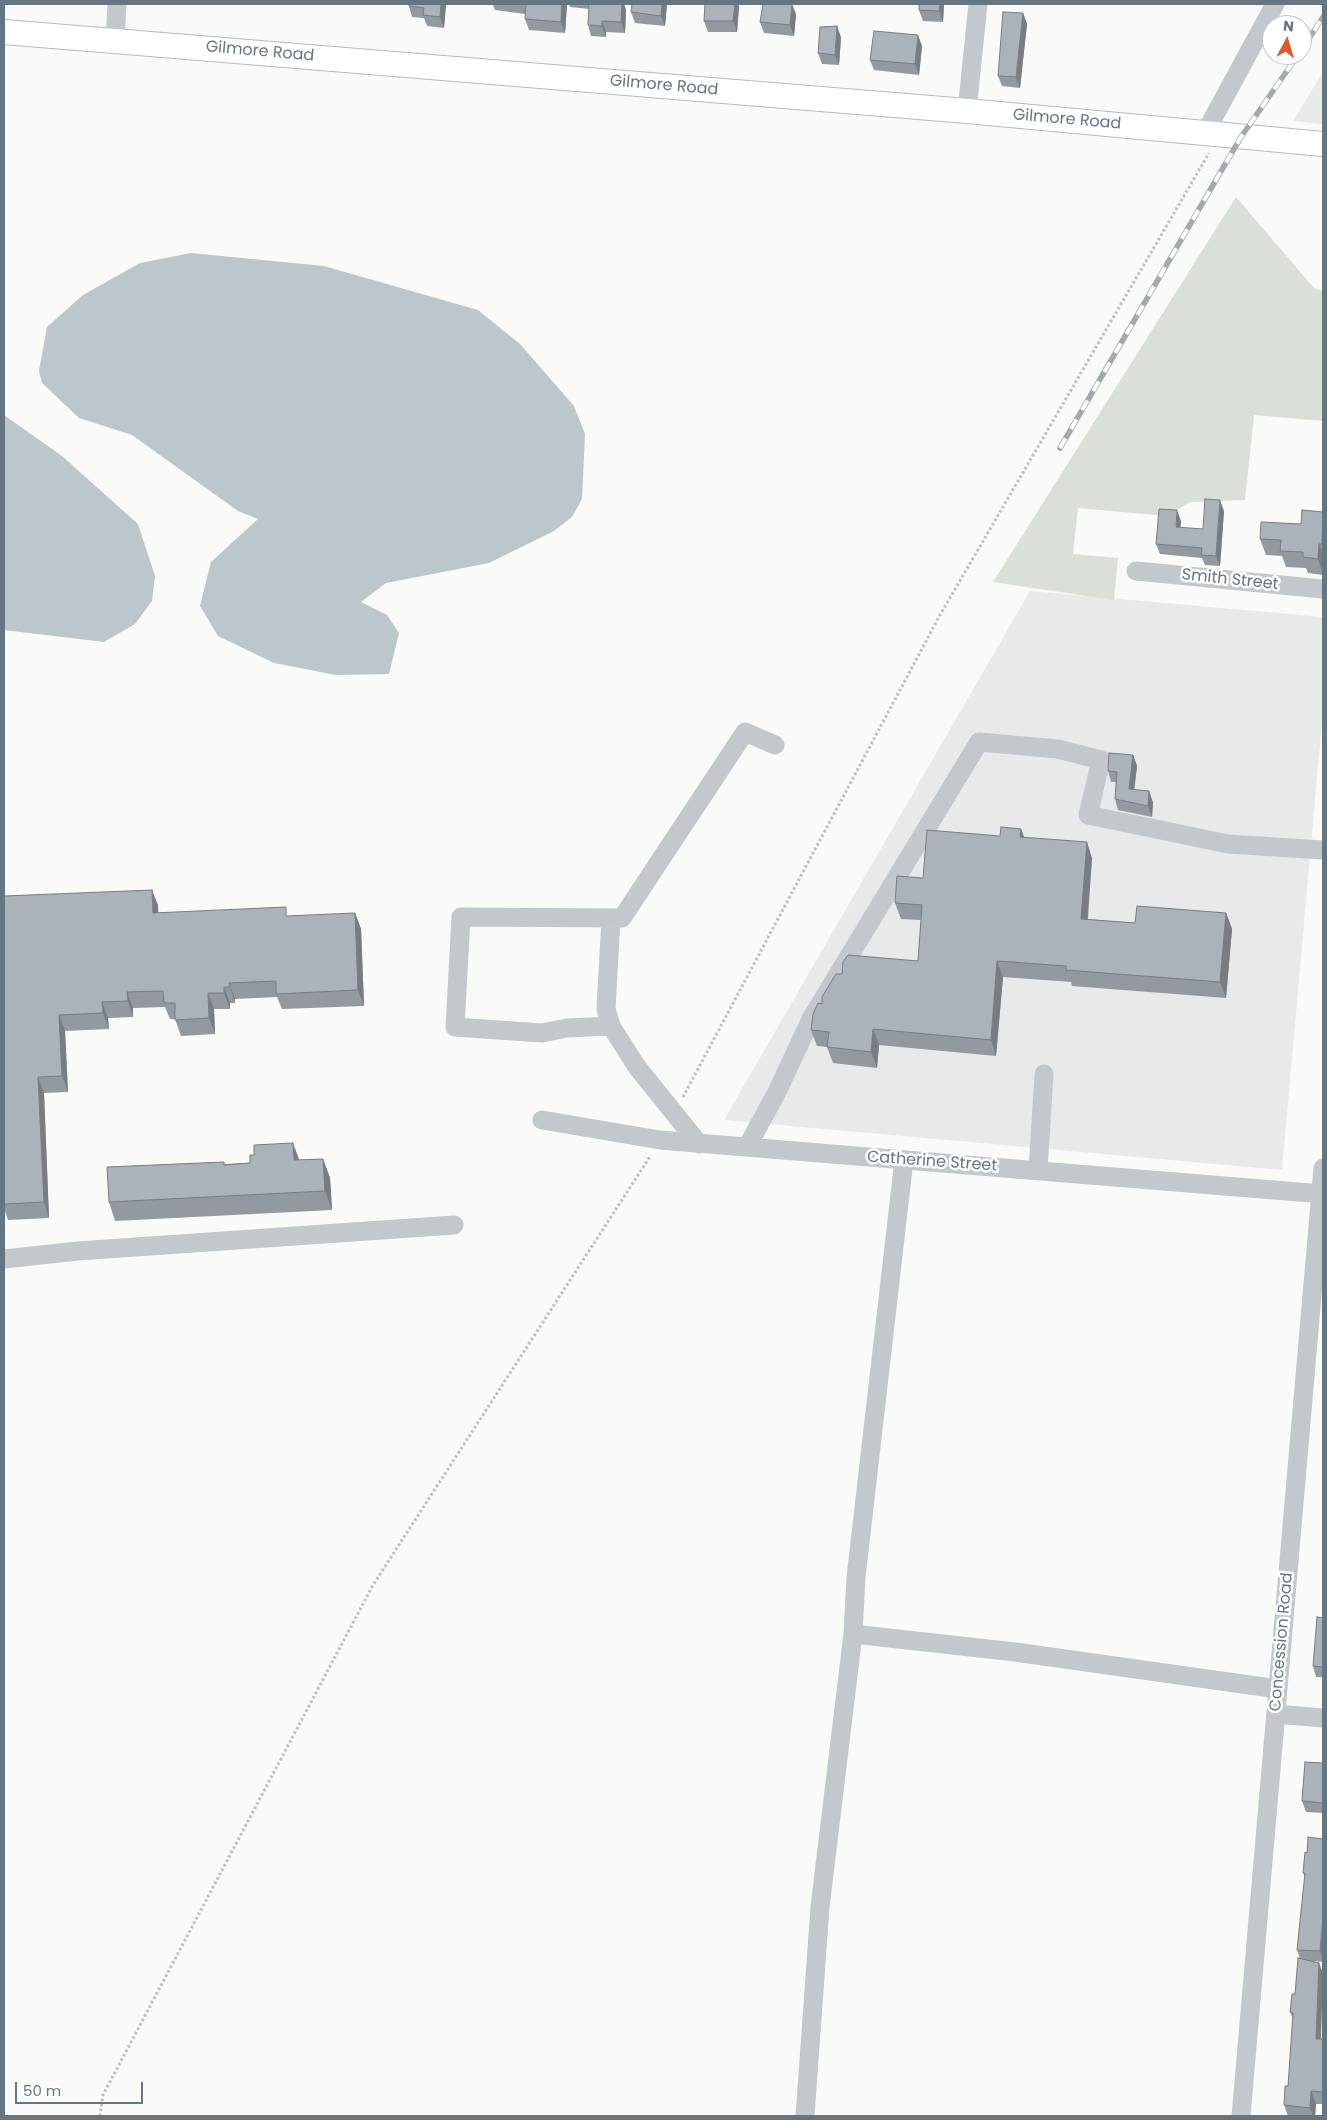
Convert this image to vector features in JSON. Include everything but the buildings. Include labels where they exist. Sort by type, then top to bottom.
[{"type":"main road","name":"Gilmore Road","points":[[4,32],[967,111],[1323,144]]},
{"type":"street","points":[[115,41],[117,4]]},
{"type":"street","points":[[967,111],[978,4]]},
{"type":"street","points":[[1212,134],[1275,4]]},
{"type":"street","name":"Smith Street","points":[[1136,571],[1323,589]]},
{"type":"street","points":[[611,1026],[567,1028],[542,1033],[455,1027],[461,917],[622,918],[745,732],[775,746]]},
{"type":"street","points":[[747,1147],[777,1092],[812,1019],[979,742],[1058,749],[1101,760],[1088,815],[1228,844],[1323,850]]},
{"type":"street","points":[[611,918],[606,1009],[611,1026],[638,1067],[699,1144]]},
{"type":"street","points":[[1038,1170],[1044,1074]]},
{"type":"street","name":"Catherine Street","points":[[542,1120],[660,1140],[699,1144],[1322,1194]]},
{"type":"street","points":[[805,2116],[820,1907],[853,1634],[856,1577],[904,1160]]},
{"type":"street","name":"Concession Road","points":[[1241,2116],[1323,1168]]},
{"type":"street","points":[[4,1259],[78,1251],[454,1225]]},
{"type":"street","points":[[853,1634],[1015,1652],[1278,1689]]},
{"type":"street","points":[[1276,1714],[1323,1718]]},
{"type":"path","points":[[674,1114],[940,615],[1212,134]]},
{"type":"path","points":[[100,2116],[103,2095],[373,1586],[660,1140]]},
{"type":"shaded area","points":[[1323,72],[1323,124],[1293,121]]},
{"type":"shaded area","points":[[1236,197],[1314,288],[1323,291],[1323,421],[1254,415],[1245,500],[1191,502],[1167,516],[1078,508],[1073,554],[1118,558],[1114,600],[993,582]]},
{"type":"shaded area","points":[[191,253],[324,266],[478,310],[520,344],[574,406],[585,434],[582,499],[572,517],[554,531],[489,563],[386,583],[361,602],[387,615],[399,633],[389,674],[336,675],[274,663],[218,636],[200,606],[211,562],[258,519],[238,511],[132,435],[79,418],[42,383],[39,371],[47,327],[83,295],[140,263]]},
{"type":"shaded area","points":[[4,415],[62,456],[138,524],[155,576],[152,601],[135,624],[104,642],[4,630]]},
{"type":"shaded area","points":[[1030,591],[1323,617],[1323,710],[1282,1170],[724,1120]]},
{"type":"railway","points":[[1312,34],[1323,17]]},
{"type":"railway","points":[[1060,448],[1241,137],[1291,65]]}]
